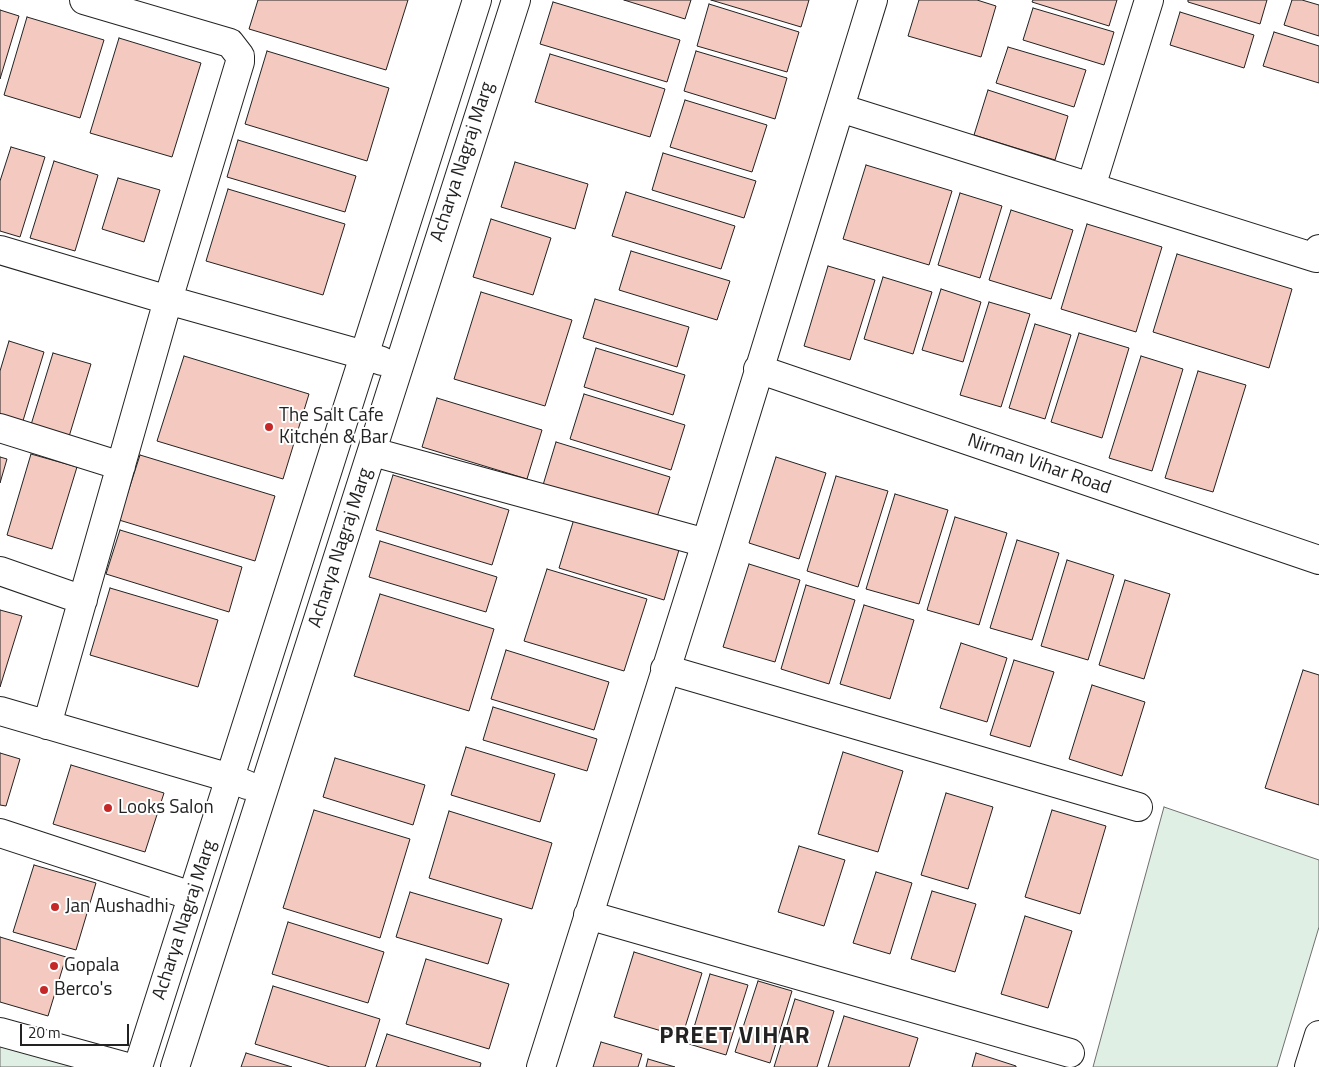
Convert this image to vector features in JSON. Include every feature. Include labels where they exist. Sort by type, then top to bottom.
[{"type":"street","points":[[47,725],[168,300],[240,62],[240,56],[230,43],[84,0]]},
{"type":"street","name":"Acharya Nagraj Marg","points":[[138,1067],[477,0]]},
{"type":"street","name":"Acharya Nagraj Marg","points":[[175,1067],[516,0]]},
{"type":"street","points":[[541,1067],[664,670],[706,543],[873,0]]},
{"type":"street","points":[[1091,187],[1149,0]]},
{"type":"street","points":[[840,108],[1316,258],[1319,249]]},
{"type":"street","points":[[0,250],[364,355],[398,367]]},
{"type":"street","name":"Nirman Vihar Road","points":[[758,369],[1319,560]]},
{"type":"street","points":[[0,428],[121,466]]},
{"type":"street","points":[[373,452],[706,543]]},
{"type":"street","points":[[0,571],[83,600]]},
{"type":"street","points":[[664,670],[1138,807]]},
{"type":"street","points":[[0,711],[230,778],[263,791]]},
{"type":"street","points":[[0,833],[192,896]]},
{"type":"street","points":[[588,915],[1070,1053]]},
{"type":"street","points":[[0,1032],[127,1067]]},
{"type":"street","points":[[1309,1067],[1319,1036]]},
{"type":"green space","points":[[1164,807],[1319,860],[1319,927],[1277,1067],[1093,1067]]},
{"type":"green space","points":[[0,1024],[93,1067],[0,1067]]},
{"type":"building","points":[[258,0],[408,0],[386,70],[249,29]]},
{"type":"building","points":[[624,0],[691,0],[685,19]]},
{"type":"building","points":[[711,0],[809,0],[801,27]]},
{"type":"building","points":[[919,0],[977,0],[996,6],[981,57],[908,36]]},
{"type":"building","points":[[1033,0],[1117,0],[1109,26],[1032,2]]},
{"type":"building","points":[[1188,0],[1267,0],[1260,24],[1188,2]]},
{"type":"building","points":[[1292,0],[1302,0],[1319,5],[1319,36],[1284,25]]},
{"type":"building","points":[[553,2],[680,40],[667,82],[540,44]]},
{"type":"building","points":[[709,4],[799,32],[787,72],[697,46]]},
{"type":"building","points":[[1033,8],[1114,32],[1104,65],[1023,40]]},
{"type":"building","points":[[0,10],[19,16],[0,79]]},
{"type":"building","points":[[1180,12],[1254,35],[1244,68],[1170,45]]},
{"type":"building","points":[[27,17],[104,40],[80,118],[4,95]]},
{"type":"building","points":[[1274,32],[1319,46],[1319,83],[1263,66]]},
{"type":"building","points":[[119,38],[201,63],[172,157],[90,133]]},
{"type":"building","points":[[1008,47],[1086,70],[1074,107],[996,83]]},
{"type":"building","points":[[267,51],[389,88],[367,161],[245,124]]},
{"type":"building","points":[[696,51],[787,78],[775,119],[684,91]]},
{"type":"building","points":[[550,54],[665,89],[650,137],[535,102]]},
{"type":"building","points":[[988,90],[1068,116],[1055,160],[974,135]]},
{"type":"building","points":[[685,100],[767,125],[752,172],[670,147]]},
{"type":"building","points":[[238,140],[356,176],[345,212],[227,177]]},
{"type":"building","points":[[11,147],[45,157],[20,237],[0,231],[0,181]]},
{"type":"building","points":[[663,153],[756,181],[744,218],[652,190]]},
{"type":"building","points":[[54,161],[98,175],[75,251],[30,238]]},
{"type":"building","points":[[515,162],[588,184],[575,229],[501,207]]},
{"type":"building","points":[[866,165],[952,191],[929,265],[843,239]]},
{"type":"building","points":[[118,178],[160,190],[144,242],[102,229]]},
{"type":"building","points":[[228,189],[345,224],[323,295],[206,261]]},
{"type":"building","points":[[626,192],[735,226],[721,269],[612,236]]},
{"type":"building","points":[[960,193],[1002,206],[980,278],[938,265]]},
{"type":"building","points":[[1011,210],[1073,230],[1051,299],[989,280]]},
{"type":"building","points":[[491,219],[551,238],[533,295],[473,277]]},
{"type":"building","points":[[1087,224],[1162,247],[1136,332],[1061,309]]},
{"type":"building","points":[[631,251],[730,281],[717,320],[619,290]]},
{"type":"building","points":[[1177,254],[1292,289],[1269,368],[1153,332]]},
{"type":"building","points":[[828,266],[875,280],[850,360],[804,346]]},
{"type":"building","points":[[883,277],[932,292],[913,354],[864,339]]},
{"type":"building","points":[[941,289],[981,302],[963,362],[922,350]]},
{"type":"building","points":[[481,292],[572,320],[545,406],[454,379]]},
{"type":"building","points":[[595,299],[689,327],[677,367],[583,338]]},
{"type":"building","points":[[989,302],[1030,314],[1001,407],[960,395]]},
{"type":"building","points":[[1035,324],[1071,335],[1045,419],[1009,408]]},
{"type":"building","points":[[1079,333],[1129,348],[1102,438],[1051,422]]},
{"type":"building","points":[[9,341],[44,352],[22,424],[0,418],[0,371]]},
{"type":"building","points":[[596,348],[685,375],[673,415],[584,387]]},
{"type":"building","points":[[53,353],[91,364],[68,440],[30,428]]},
{"type":"building","points":[[184,356],[309,394],[283,479],[157,441]]},
{"type":"building","points":[[1141,356],[1183,369],[1152,471],[1109,458]]},
{"type":"building","points":[[1198,371],[1246,385],[1213,492],[1165,478]]},
{"type":"building","points":[[584,394],[685,425],[671,470],[570,439]]},
{"type":"building","points":[[437,398],[542,430],[527,479],[422,447]]},
{"type":"building","points":[[556,442],[670,477],[656,520],[543,485]]},
{"type":"building","points":[[31,454],[77,467],[52,549],[7,535]]},
{"type":"building","points":[[140,455],[275,496],[255,561],[119,520]]},
{"type":"building","points":[[0,457],[7,459],[0,483]]},
{"type":"building","points":[[776,457],[826,473],[799,559],[749,543]]},
{"type":"building","points":[[393,475],[509,510],[492,565],[376,530]]},
{"type":"building","points":[[836,476],[888,491],[858,587],[807,571]]},
{"type":"building","points":[[895,494],[948,510],[919,604],[866,589]]},
{"type":"building","points":[[955,517],[1007,533],[979,625],[927,610]]},
{"type":"building","points":[[574,519],[679,550],[664,600],[559,568]]},
{"type":"building","points":[[120,530],[242,567],[229,612],[106,574]]},
{"type":"building","points":[[1017,540],[1059,553],[1032,640],[990,628]]},
{"type":"building","points":[[380,541],[497,577],[486,612],[369,577]]},
{"type":"building","points":[[1067,560],[1114,575],[1088,660],[1041,646]]},
{"type":"building","points":[[749,564],[800,580],[775,662],[723,647]]},
{"type":"building","points":[[547,569],[647,599],[624,671],[524,641]]},
{"type":"building","points":[[1125,580],[1170,594],[1144,679],[1099,665]]},
{"type":"building","points":[[806,585],[855,600],[829,684],[781,669]]},
{"type":"building","points":[[110,588],[218,620],[198,687],[90,655]]},
{"type":"building","points":[[380,594],[494,629],[469,711],[354,676]]},
{"type":"building","points":[[864,605],[914,620],[890,699],[840,684]]},
{"type":"building","points":[[0,610],[22,616],[0,687]]},
{"type":"building","points":[[961,643],[1007,658],[987,722],[940,708]]},
{"type":"building","points":[[506,650],[609,682],[594,730],[491,699]]},
{"type":"building","points":[[1014,660],[1054,672],[1030,747],[990,735]]},
{"type":"building","points":[[1303,670],[1319,675],[1319,805],[1265,788]]},
{"type":"building","points":[[1092,685],[1145,702],[1122,776],[1069,759]]},
{"type":"building","points":[[493,707],[597,739],[587,771],[483,740]]},
{"type":"building","points":[[466,747],[555,774],[540,822],[451,795]]},
{"type":"building","points":[[843,752],[903,771],[878,852],[818,834]]},
{"type":"building","points":[[0,753],[20,759],[6,806],[0,805]]},
{"type":"building","points":[[335,758],[425,785],[413,825],[323,797]]},
{"type":"building","name":"Looks Salon","points":[[71,765],[164,793],[145,852],[53,824]]},
{"type":"building","points":[[946,793],[993,807],[968,889],[921,875]]},
{"type":"building","points":[[314,810],[410,839],[380,938],[283,908]]},
{"type":"building","points":[[1052,810],[1106,826],[1080,914],[1025,897]]},
{"type":"building","points":[[449,811],[552,843],[532,909],[429,878]]},
{"type":"building","points":[[799,846],[845,860],[824,926],[778,912]]},
{"type":"building","name":"Jan Aushadhi","points":[[34,865],[96,883],[76,950],[13,932]]},
{"type":"building","points":[[876,872],[912,883],[890,954],[853,943]]},
{"type":"building","points":[[932,891],[976,904],[955,972],[911,959]]},
{"type":"building","points":[[410,892],[502,919],[488,964],[396,937]]},
{"type":"building","points":[[1025,916],[1072,931],[1048,1008],[1001,994]]},
{"type":"building","points":[[288,922],[384,952],[368,1003],[272,974]]},
{"type":"building","points":[[0,937],[66,957],[48,1016],[0,1002]]},
{"type":"building","points":[[634,952],[702,973],[682,1037],[614,1017]]},
{"type":"building","points":[[426,959],[509,984],[489,1049],[406,1024]]},
{"type":"building","points":[[710,974],[748,985],[726,1055],[689,1044]]},
{"type":"building","points":[[758,981],[792,991],[770,1063],[735,1052]]},
{"type":"building","points":[[273,986],[380,1019],[365,1067],[330,1067],[255,1044]]},
{"type":"building","points":[[795,999],[834,1011],[817,1067],[774,1067]]},
{"type":"building","points":[[844,1016],[918,1038],[909,1067],[828,1067]]},
{"type":"building","points":[[387,1034],[481,1063],[480,1067],[376,1067]]},
{"type":"building","points":[[601,1042],[642,1054],[638,1067],[593,1067]]},
{"type":"building","points":[[246,1053],[292,1067],[241,1067]]},
{"type":"building","points":[[976,1053],[1016,1066],[1016,1067],[972,1067]]},
{"type":"building","points":[[648,1059],[675,1067],[646,1067]]},
{"type":"place","name":"The Salt Cafe Kitchen & Bar","points":[[269,427]]},
{"type":"place","name":"Looks Salon","points":[[108,808]]},
{"type":"place","name":"Jan Aushadhi","points":[[55,907]]},
{"type":"place","name":"Gopala","points":[[54,966]]},
{"type":"place","name":"Berco's","points":[[44,990]]},
{"type":"district","name":"PREET VIHAR","points":[[735,1037]]}]
